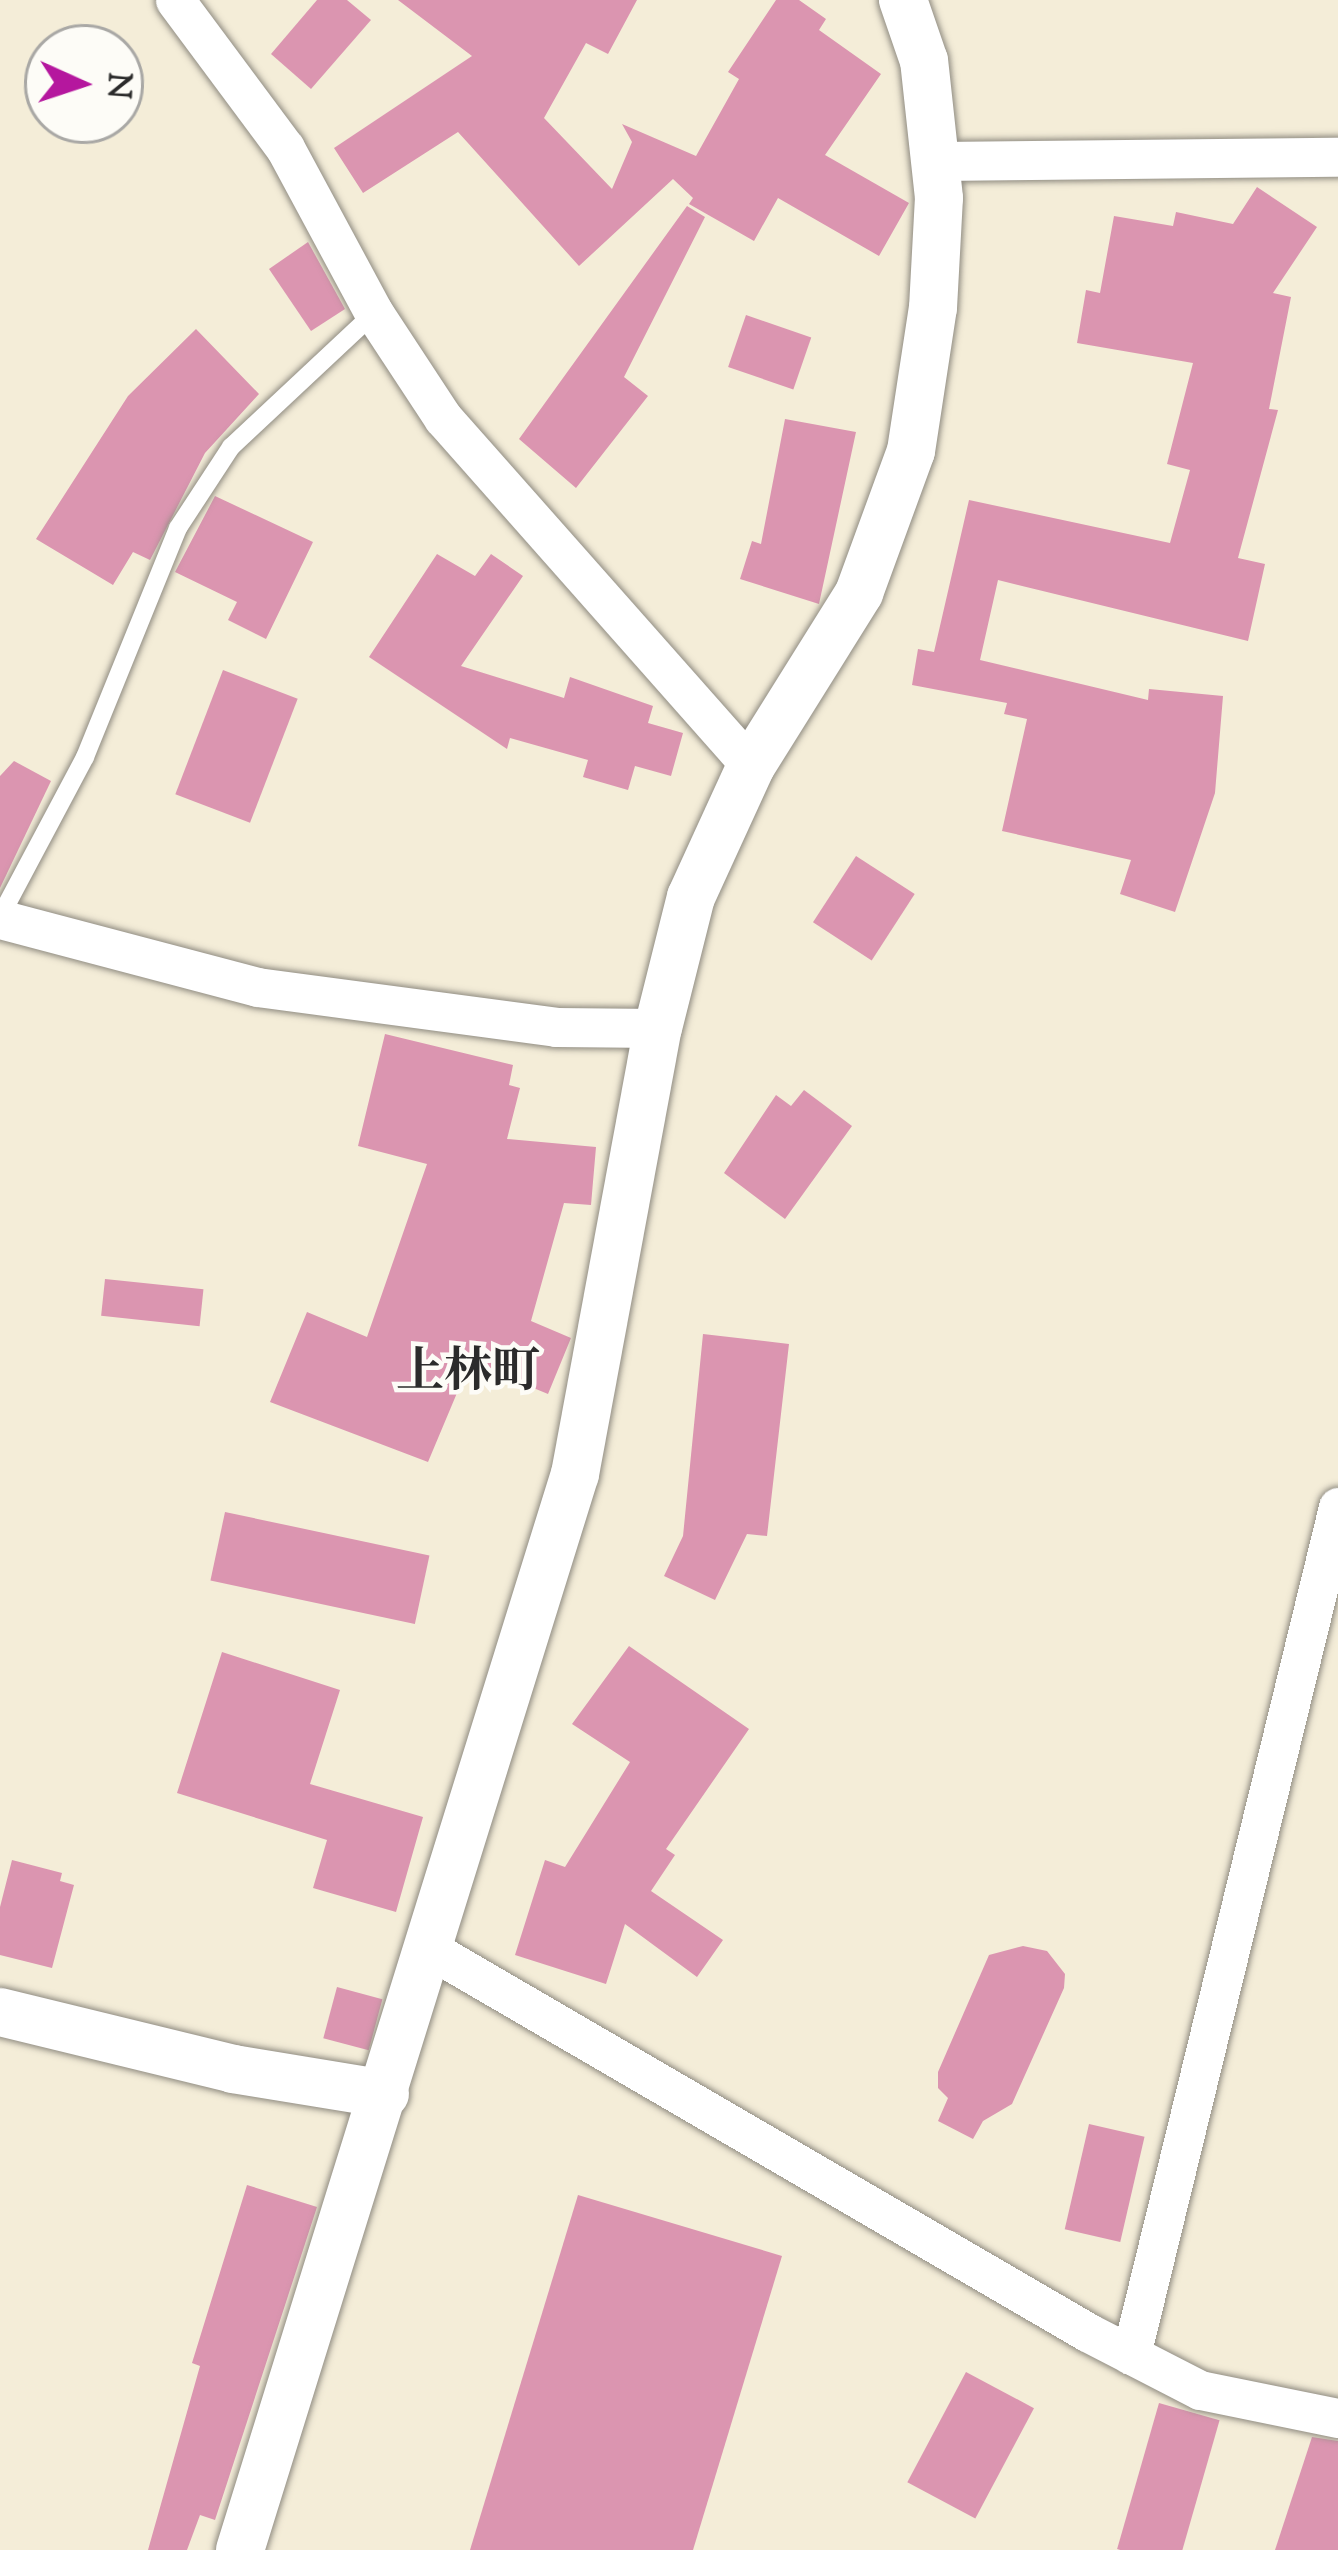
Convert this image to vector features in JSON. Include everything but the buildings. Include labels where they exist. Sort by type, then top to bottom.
[{"type":"street","points":[[175,0],[284,148],[374,313],[443,418],[751,766]]},
{"type":"street","points":[[240,2550],[431,1950],[575,1474],[658,1028],[691,897],[751,766],[859,593],[911,451],[933,308],[935,161],[924,61],[903,0]]},
{"type":"street","points":[[935,161],[1338,157]]},
{"type":"street","points":[[0,918],[257,986],[556,1027],[658,1028]]},
{"type":"street","points":[[1131,2355],[1338,1507]]},
{"type":"street","points":[[431,1950],[1131,2355],[1200,2390],[1338,2418]]},
{"type":"street","points":[[0,2012],[233,2069],[385,2094]]},
{"type":"lane","points":[[0,918],[85,757],[178,528],[231,447],[374,313]]},
{"type":"district","name":"上林町","points":[[468,1375]]}]
